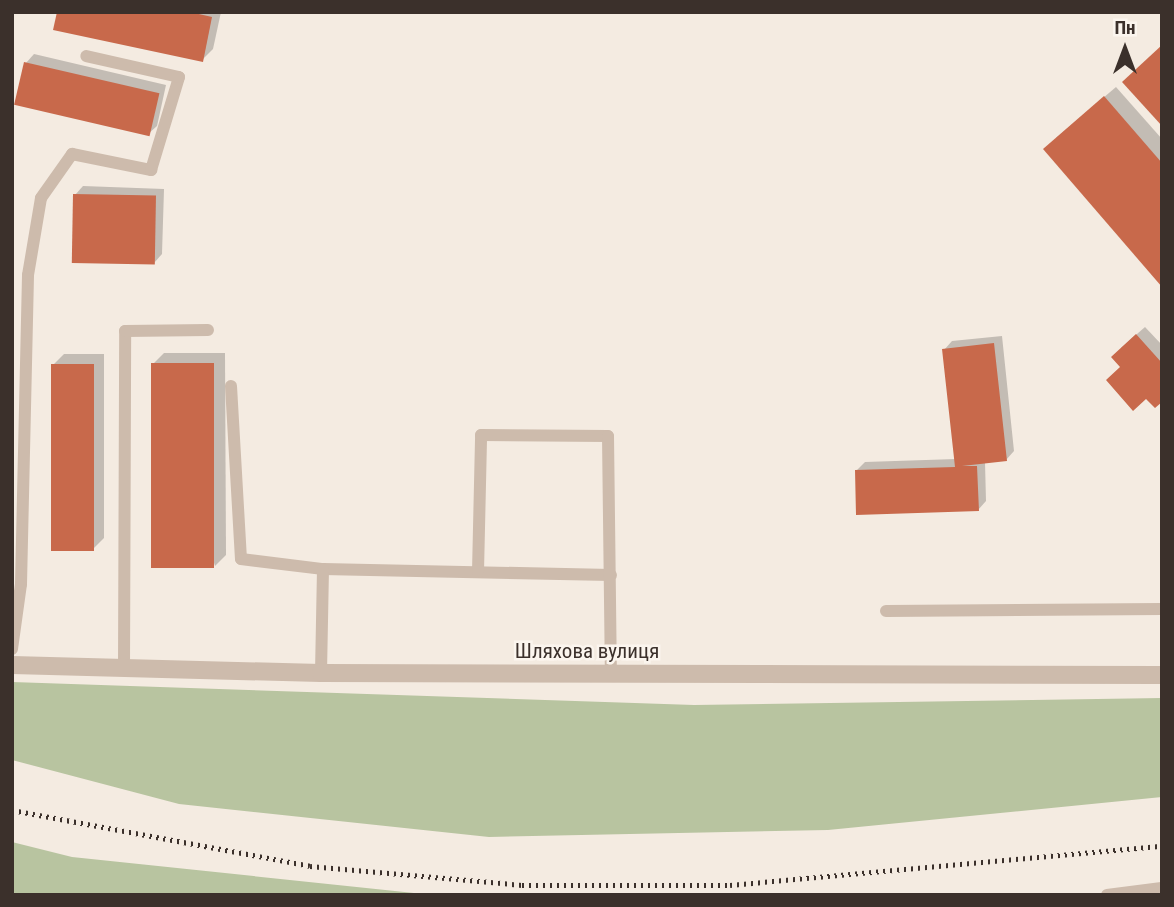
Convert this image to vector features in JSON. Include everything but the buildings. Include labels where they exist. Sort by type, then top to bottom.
[{"type":"street","name":"Шляхова вулиця","points":[[12,665],[321,673],[1162,675]]},
{"type":"lane","points":[[12,649],[17,583],[27,275],[41,198],[72,153],[152,170],[178,77],[86,56]]},
{"type":"lane","points":[[124,668],[125,331],[208,330]]},
{"type":"lane","points":[[231,386],[241,559],[323,569],[611,575]]},
{"type":"lane","points":[[478,572],[481,435],[608,436],[611,674]]},
{"type":"lane","points":[[321,673],[323,569]]},
{"type":"lane","points":[[886,611],[1162,609]]},
{"type":"lane","points":[[1107,895],[1162,888]]},
{"type":"green space","points":[[12,682],[694,705],[1162,698],[1162,797],[828,830],[489,837],[179,804],[12,760]]},
{"type":"green space","points":[[12,842],[72,857],[433,895],[12,895]]},
{"type":"railway","points":[[12,810],[310,866],[522,885],[730,885],[1162,846]]}]
